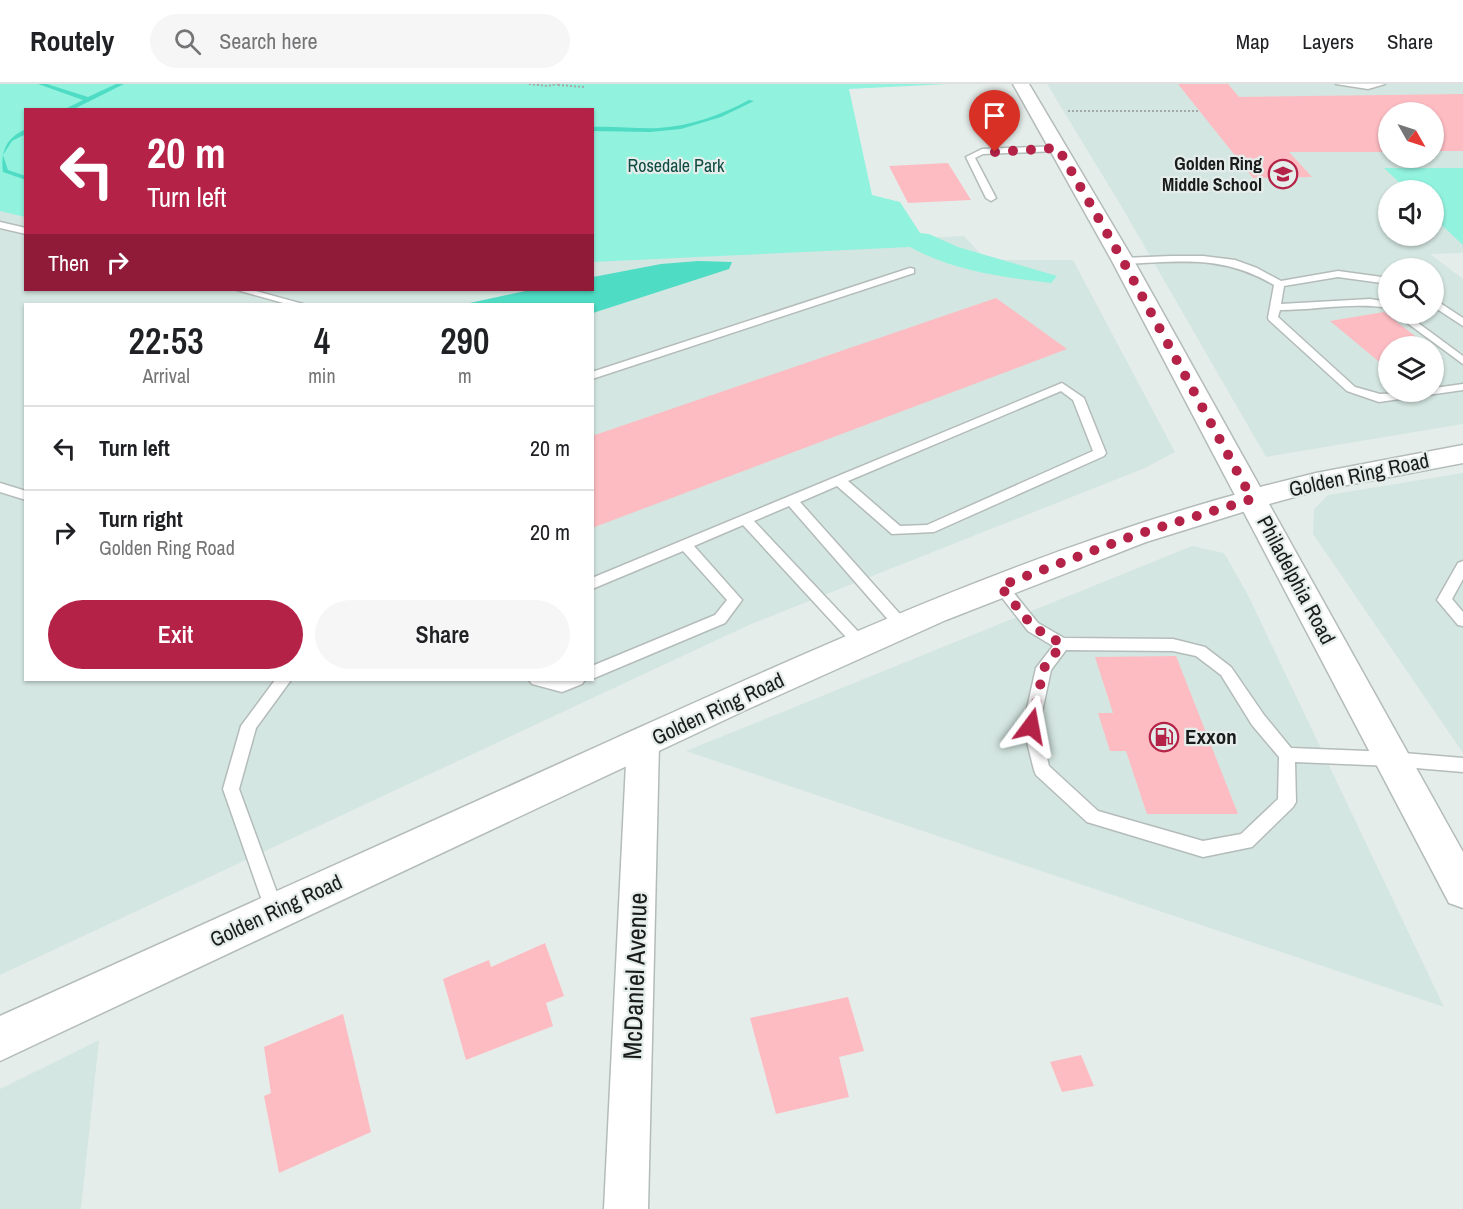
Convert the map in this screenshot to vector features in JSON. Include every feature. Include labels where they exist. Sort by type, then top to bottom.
[{"type":"main road","name":"Philadelphia Road","points":[[1021,84],[1123,261],[1463,890]]},
{"type":"main road","name":"Golden Ring Road","points":[[0,1039],[736,699],[1000,586],[1135,535],[1252,499],[1316,482],[1463,454]]},
{"type":"street","name":"McDaniel Avenue","points":[[626,1209],[643,743]]},
{"type":"lane","points":[[1340,84],[1368,87],[1381,84]]},
{"type":"lane","points":[[991,198],[970,157],[982,152],[1058,148]]},
{"type":"lane","points":[[0,225],[24,231]]},
{"type":"lane","points":[[1123,261],[1198,259],[1227,262],[1250,268],[1279,284],[1338,274],[1378,279]]},
{"type":"lane","points":[[594,375],[910,271]]},
{"type":"lane","points":[[1279,284],[1272,318],[1351,390],[1378,398]]},
{"type":"lane","points":[[246,291],[293,303]]},
{"type":"lane","points":[[1276,307],[1314,308],[1370,302],[1378,303]]},
{"type":"lane","points":[[1444,309],[1463,323]]},
{"type":"lane","points":[[1413,324],[1463,361]]},
{"type":"lane","points":[[594,583],[1062,386],[1078,399],[1100,453],[929,529],[897,531],[839,480]]},
{"type":"lane","points":[[1444,390],[1463,387]]},
{"type":"lane","points":[[0,487],[24,495]]},
{"type":"lane","points":[[790,500],[903,627]]},
{"type":"lane","points":[[746,520],[862,645]]},
{"type":"lane","points":[[594,672],[720,619],[735,600],[685,545]]},
{"type":"lane","points":[[1463,566],[1444,600],[1463,621]]},
{"type":"lane","points":[[1000,586],[1033,627],[1062,644],[1173,645],[1200,651],[1226,671],[1258,720],[1287,755],[1287,802],[1246,841],[1203,849],[1093,817],[1042,770],[1031,726],[1044,668],[1062,644]]},
{"type":"lane","points":[[275,912],[231,789],[249,726],[282,681]]},
{"type":"lane","points":[[541,681],[562,686],[574,681]]},
{"type":"lane","points":[[1287,755],[1392,759],[1463,765]]},
{"type":"path","points":[[529,84],[584,87]]},
{"type":"path","points":[[1077,111],[1200,111]]},
{"type":"shaded area","points":[[1047,84],[1463,84],[1463,253],[1430,254],[1435,258],[1378,258],[1378,324],[1444,324],[1444,265],[1463,279],[1463,424],[1266,457],[1120,204]]},
{"type":"shaded area","points":[[0,204],[24,209],[24,291],[594,291],[594,252],[964,236],[986,260],[1073,260],[1175,452],[1145,468],[749,625],[0,975]]},
{"type":"shaded area","points":[[698,261],[732,262],[729,269],[594,313],[594,303],[470,303],[525,291],[594,291],[594,277],[661,264]]},
{"type":"shaded area","points":[[1463,473],[1463,753],[1313,534],[1314,509],[1328,495]]},
{"type":"shaded area","points":[[1192,546],[1224,553],[1247,593],[1444,1007],[686,751]]},
{"type":"shaded area","points":[[99,1040],[81,1209],[0,1209],[0,1089]]},
{"type":"green space","name":"Rosedale Park","points":[[0,84],[948,84],[849,89],[872,195],[900,202],[920,233],[929,234],[958,247],[1057,276],[1051,283],[996,275],[943,262],[910,247],[594,262],[594,108],[24,108],[24,217],[0,211]]},
{"type":"green space","points":[[1384,168],[1463,168],[1463,245],[1444,227],[1444,180],[1397,180]]},
{"type":"building","points":[[1178,84],[1228,84],[1239,97],[1463,94],[1463,151],[1444,151],[1444,102],[1378,102],[1378,152],[1289,152],[1312,177],[1253,178]]},
{"type":"building","points":[[948,163],[971,200],[908,203],[889,166]]},
{"type":"building","points":[[996,298],[1067,349],[594,527],[594,435]]},
{"type":"building","points":[[1378,313],[1378,324],[1400,324],[1415,336],[1378,336],[1378,361],[1330,321]]},
{"type":"building","points":[[1176,656],[1238,814],[1147,814],[1126,751],[1110,751],[1098,713],[1113,713],[1095,657]]},
{"type":"building","points":[[545,943],[564,996],[546,1003],[553,1026],[466,1060],[443,979],[489,960],[491,967]]},
{"type":"building","points":[[848,997],[864,1051],[839,1057],[849,1097],[776,1114],[750,1018]]},
{"type":"building","points":[[343,1014],[371,1132],[279,1173],[264,1096],[271,1093],[264,1047]]},
{"type":"building","points":[[1081,1055],[1094,1086],[1062,1092],[1050,1062]]},
{"type":"waterway","points":[[41,84],[87,99]]},
{"type":"waterway","points":[[70,108],[121,84]]},
{"type":"waterway","points":[[594,129],[650,130],[681,127],[719,116],[751,101]]},
{"type":"waterway","points":[[0,154],[10,140],[24,132]]},
{"type":"waterway","points":[[0,156],[5,171],[24,177]]},
{"type":"place","name":"Golden Ring Middle School","points":[[1283,174]]},
{"type":"place","name":"Exxon","points":[[1164,737]]},
{"type":"route","points":[[995,152],[1058,148],[1091,210],[1123,261],[1252,499],[1135,535],[1000,586],[1033,627],[1062,644],[1044,668],[1031,726]]}]
